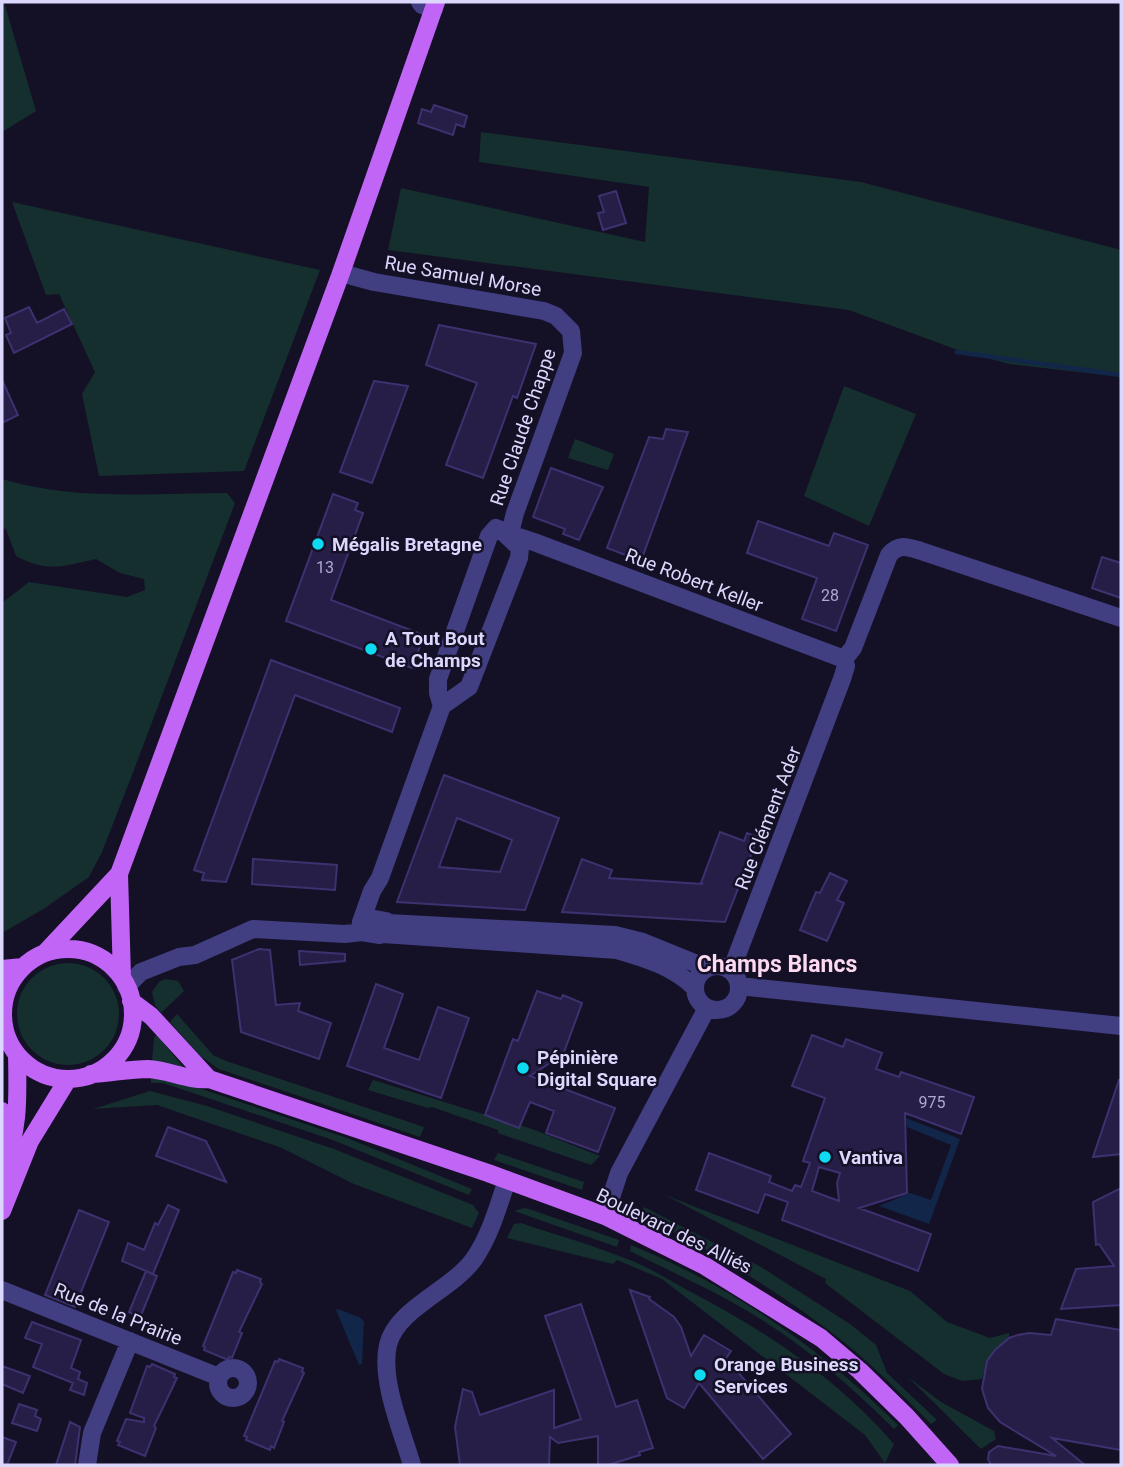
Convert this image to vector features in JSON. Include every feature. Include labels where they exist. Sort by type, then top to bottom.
[{"type":"main road","points":[[119,874],[126,988],[132,1020],[125,1044],[106,1066],[91,1074],[68,1079],[40,1073],[17,1055],[5,1036],[5,1000],[13,979],[23,967],[45,953],[119,874],[341,273],[430,4]]},
{"type":"main road","points":[[45,953],[60,950],[88,953],[107,963],[126,988]]},
{"type":"main road","points":[[2,969],[23,967]]},
{"type":"main road","name":"Boulevard des Alliés","points":[[126,988],[209,1079]]},
{"type":"main road","points":[[2,1175],[19,1107],[17,1055]]},
{"type":"main road","name":"Boulevard des Alliés","points":[[91,1074],[144,1069],[165,1071],[195,1081],[209,1079],[605,1216],[731,1280],[821,1338],[907,1417],[950,1465]]},
{"type":"main road","points":[[2,1212],[30,1141],[68,1079]]},
{"type":"main road","points":[[2,1111],[2,1135]]},
{"type":"street","name":"Rue Samuel Morse","points":[[341,273],[374,282],[544,311],[556,316],[571,331]]},
{"type":"street","name":"Rue Claude Chappe","points":[[442,706],[438,679],[489,536],[502,533],[515,513],[573,353],[571,331]]},
{"type":"street","name":"Rue Claude Chappe","points":[[362,927],[372,891],[380,878],[442,706],[469,687],[519,558],[520,548],[502,533]]},
{"type":"street","name":"Rue Robert Keller","points":[[502,533],[534,542],[844,659]]},
{"type":"street","points":[[844,659],[853,648],[889,555],[897,547],[905,546],[1121,618]]},
{"type":"street","name":"Rue Clément Ader","points":[[735,978],[842,679],[846,666],[844,659]]},
{"type":"street","name":"Rue Claude Chappe","points":[[380,878],[380,899],[386,926]]},
{"type":"street","points":[[126,988],[141,972],[179,957],[195,955],[253,929],[345,934],[362,927],[386,926],[615,935],[643,942],[707,968]]},
{"type":"street","points":[[386,926],[617,950],[642,957],[677,973],[695,988]]},
{"type":"street","points":[[735,978],[737,998],[730,1006],[716,1010],[699,1002],[695,988],[699,974],[707,968],[719,966],[735,978],[1121,1026]]},
{"type":"street","points":[[605,1216],[620,1173],[707,1008]]},
{"type":"street","points":[[412,1465],[388,1380],[388,1343],[400,1321],[473,1261],[485,1240],[507,1180]]},
{"type":"street","name":"Rue de la Prairie","points":[[2,1290],[219,1377]]},
{"type":"street","points":[[87,1465],[92,1433],[130,1341]]},
{"type":"green space","points":[[2,2],[36,111],[2,132]]},
{"type":"green space","points":[[481,132],[861,182],[1121,250],[1121,377],[1009,364],[955,349],[849,310],[388,250],[401,188],[645,242],[649,187],[479,162]]},
{"type":"green space","points":[[12,202],[320,270],[244,471],[99,476],[82,394],[95,372],[59,294],[46,295]]},
{"type":"green space","points":[[844,386],[916,414],[869,526],[804,496]]},
{"type":"green space","points":[[575,439],[614,454],[608,470],[568,458]]},
{"type":"green space","points":[[2,479],[29,486],[85,493],[227,493],[235,503],[102,852],[89,877],[45,908],[2,933],[2,603],[29,582],[127,597],[145,590],[144,579],[120,573],[96,559],[65,566],[47,566],[37,565],[16,556],[6,529],[2,528]]},
{"type":"green space","points":[[68,963],[97,971],[111,985],[119,1014],[111,1043],[97,1057],[68,1065],[39,1057],[25,1043],[17,1014],[25,985],[39,971]]},
{"type":"green space","points":[[165,979],[178,981],[184,991],[161,1013],[155,1005],[152,992],[159,982]]},
{"type":"green space","points":[[177,1014],[213,1055],[424,1127],[420,1137],[219,1069],[199,1055],[170,1022]]},
{"type":"green space","points":[[157,1035],[184,1068],[152,1062],[154,1037]]},
{"type":"green space","points":[[151,1076],[163,1076],[347,1138],[472,1189],[469,1195],[330,1139],[163,1083],[151,1083]]},
{"type":"green space","points":[[373,1080],[532,1129],[600,1156],[591,1165],[432,1107],[368,1090]]},
{"type":"green space","points":[[150,1091],[207,1106],[334,1149],[473,1205],[479,1213],[472,1228],[354,1184],[282,1148],[157,1105],[93,1109]]},
{"type":"green space","points":[[498,1153],[584,1182],[582,1190],[494,1160]]},
{"type":"green space","points":[[665,1195],[910,1291],[947,1322],[990,1338],[1009,1333],[1009,1338],[990,1356],[982,1379],[962,1381],[944,1374],[825,1283],[826,1279]]},
{"type":"green space","points":[[644,1207],[761,1267],[850,1324],[876,1345],[887,1373],[937,1420],[931,1424],[868,1362],[797,1307],[746,1274],[641,1215]]},
{"type":"green space","points":[[524,1208],[619,1240],[617,1247],[514,1211]]},
{"type":"green space","points":[[521,1223],[643,1266],[718,1306],[773,1340],[849,1398],[894,1444],[885,1463],[865,1435],[662,1279],[617,1260],[613,1264],[507,1238],[514,1224]]},
{"type":"green space","points":[[631,1245],[705,1280],[774,1322],[838,1370],[898,1425],[894,1429],[825,1366],[769,1324],[630,1251]]},
{"type":"green space","points":[[908,1377],[941,1402],[994,1431],[996,1439],[981,1449]]},
{"type":"water","points":[[906,1118],[960,1139],[929,1224],[879,1206],[910,1193],[931,1200],[951,1145],[907,1127]]},
{"type":"water","points":[[336,1310],[361,1318],[364,1322],[362,1364],[359,1365]]},
{"type":"building","points":[[434,105],[467,116],[464,127],[456,124],[453,135],[418,123],[422,109],[431,112]]},
{"type":"building","points":[[616,191],[626,223],[603,230],[598,213],[604,212],[599,196]]},
{"type":"building","points":[[29,307],[37,323],[64,309],[72,324],[14,353],[6,335],[11,333],[5,318]]},
{"type":"building","points":[[439,325],[536,344],[517,398],[513,396],[483,478],[446,465],[477,383],[426,365]]},
{"type":"building","points":[[2,380],[18,415],[2,423]]},
{"type":"building","points":[[374,381],[408,386],[372,483],[340,472]]},
{"type":"building","points":[[666,429],[688,432],[641,561],[607,548],[649,437],[663,439]]},
{"type":"building","points":[[551,468],[603,487],[579,540],[563,534],[565,529],[533,517]]},
{"type":"building","points":[[333,494],[358,503],[355,510],[363,513],[331,600],[424,635],[412,668],[286,621]]},
{"type":"building","points":[[758,521],[829,546],[834,533],[868,545],[836,631],[802,619],[817,578],[747,553]]},
{"type":"building","points":[[1102,557],[1121,563],[1121,598],[1092,588]]},
{"type":"building","points":[[271,660],[400,708],[392,732],[295,695],[226,882],[202,880],[204,873],[194,870]]},
{"type":"building","points":[[444,775],[559,818],[525,910],[397,902]],"holes":[[[457,818],[512,840],[500,872],[439,867]]]},
{"type":"building","points":[[720,832],[744,841],[747,833],[758,837],[725,922],[562,912],[582,859],[612,870],[609,878],[703,884],[701,883]]},
{"type":"building","points":[[253,859],[337,865],[335,890],[252,884]]},
{"type":"building","points":[[830,873],[847,881],[837,900],[844,903],[827,941],[800,930],[816,892],[820,893]]},
{"type":"building","points":[[259,949],[270,950],[276,1005],[300,1003],[298,1011],[331,1023],[319,1059],[241,1032],[232,960]]},
{"type":"building","points":[[299,951],[345,954],[345,961],[300,965]]},
{"type":"building","points":[[376,984],[403,994],[384,1048],[419,1060],[438,1007],[469,1018],[441,1098],[347,1066]]},
{"type":"building","name":"Pépinière Digital Square","points":[[537,991],[561,999],[563,995],[582,1003],[560,1063],[553,1061],[530,1076],[615,1108],[598,1152],[546,1133],[554,1111],[530,1102],[519,1128],[485,1115],[513,1039],[518,1041]]},
{"type":"building","points":[[812,1035],[843,1047],[846,1039],[882,1053],[876,1069],[899,1077],[901,1072],[974,1097],[961,1134],[905,1113],[907,1193],[859,1208],[931,1234],[918,1271],[782,1220],[788,1202],[765,1194],[758,1213],[696,1190],[709,1153],[771,1176],[769,1182],[792,1191],[795,1185],[801,1187],[810,1163],[803,1161],[825,1098],[792,1086]],"holes":[[[819,1167],[840,1173],[837,1183],[839,1201],[812,1191]]]},
{"type":"building","points":[[1119,1080],[1121,1154],[1093,1157]]},
{"type":"building","points":[[168,1127],[206,1141],[226,1182],[156,1156]]},
{"type":"building","points":[[1121,1188],[1121,1305],[1061,1309],[1076,1269],[1114,1266],[1099,1244],[1096,1245],[1093,1202]]},
{"type":"building","points":[[168,1205],[179,1210],[153,1274],[122,1261],[128,1243],[144,1250],[155,1223],[158,1225]]},
{"type":"building","points":[[79,1210],[109,1222],[75,1307],[45,1295]]},
{"type":"building","points":[[237,1270],[261,1279],[262,1284],[239,1332],[242,1333],[232,1358],[229,1357],[228,1360],[204,1350],[203,1346],[233,1272],[236,1273]]},
{"type":"building","points":[[146,1271],[157,1276],[140,1318],[129,1312]]},
{"type":"building","points":[[630,1290],[650,1297],[649,1299],[674,1317],[681,1327],[691,1356],[704,1335],[731,1351],[723,1363],[737,1371],[791,1434],[763,1459],[699,1383],[684,1408],[667,1398]]},
{"type":"building","name":"Orange Business Services","points":[[581,1304],[616,1407],[637,1400],[653,1448],[608,1465],[598,1465],[598,1436],[558,1443],[550,1437],[549,1465],[460,1465],[455,1427],[463,1389],[472,1392],[480,1415],[554,1390],[554,1428],[581,1419],[545,1316]]},
{"type":"building","points":[[1056,1319],[1121,1330],[1121,1450],[1052,1438],[1085,1465],[991,1465],[989,1452],[998,1446],[1056,1456],[1000,1422],[988,1408],[982,1389],[987,1361],[995,1350],[1009,1338],[1018,1335],[1051,1335]]},
{"type":"building","points":[[32,1322],[81,1340],[71,1368],[80,1372],[78,1379],[87,1383],[84,1395],[70,1390],[73,1383],[33,1367],[42,1344],[25,1338]]},
{"type":"building","points":[[279,1359],[303,1368],[304,1373],[282,1421],[284,1422],[274,1448],[271,1446],[270,1450],[246,1440],[247,1437],[244,1436],[275,1361],[278,1362]]},
{"type":"building","points":[[152,1364],[175,1374],[174,1377],[177,1378],[154,1426],[156,1428],[145,1456],[118,1445],[120,1442],[117,1441],[126,1419],[144,1422],[144,1418],[130,1413],[147,1366]]},
{"type":"building","points":[[2,1366],[30,1376],[23,1393],[2,1384]]},
{"type":"building","points":[[19,1404],[37,1410],[35,1416],[41,1419],[37,1431],[12,1423]]},
{"type":"building","points":[[70,1422],[80,1427],[75,1465],[56,1465]]},
{"type":"building","points":[[2,1437],[16,1442],[7,1465],[2,1465]]},
{"type":"waterway","points":[[957,352],[1121,375]]},
{"type":"place","name":"Mégalis Bretagne","points":[[318,544]]},
{"type":"place","name":"A Tout Bout de Champs","points":[[371,649]]},
{"type":"place","name":"Pépinière Digital Square","points":[[523,1068]]},
{"type":"place","name":"Vantiva","points":[[825,1157]]},
{"type":"place","name":"Orange Business Services","points":[[700,1375]]},
{"type":"district","name":"Champs Blancs","points":[[777,964]]}]
